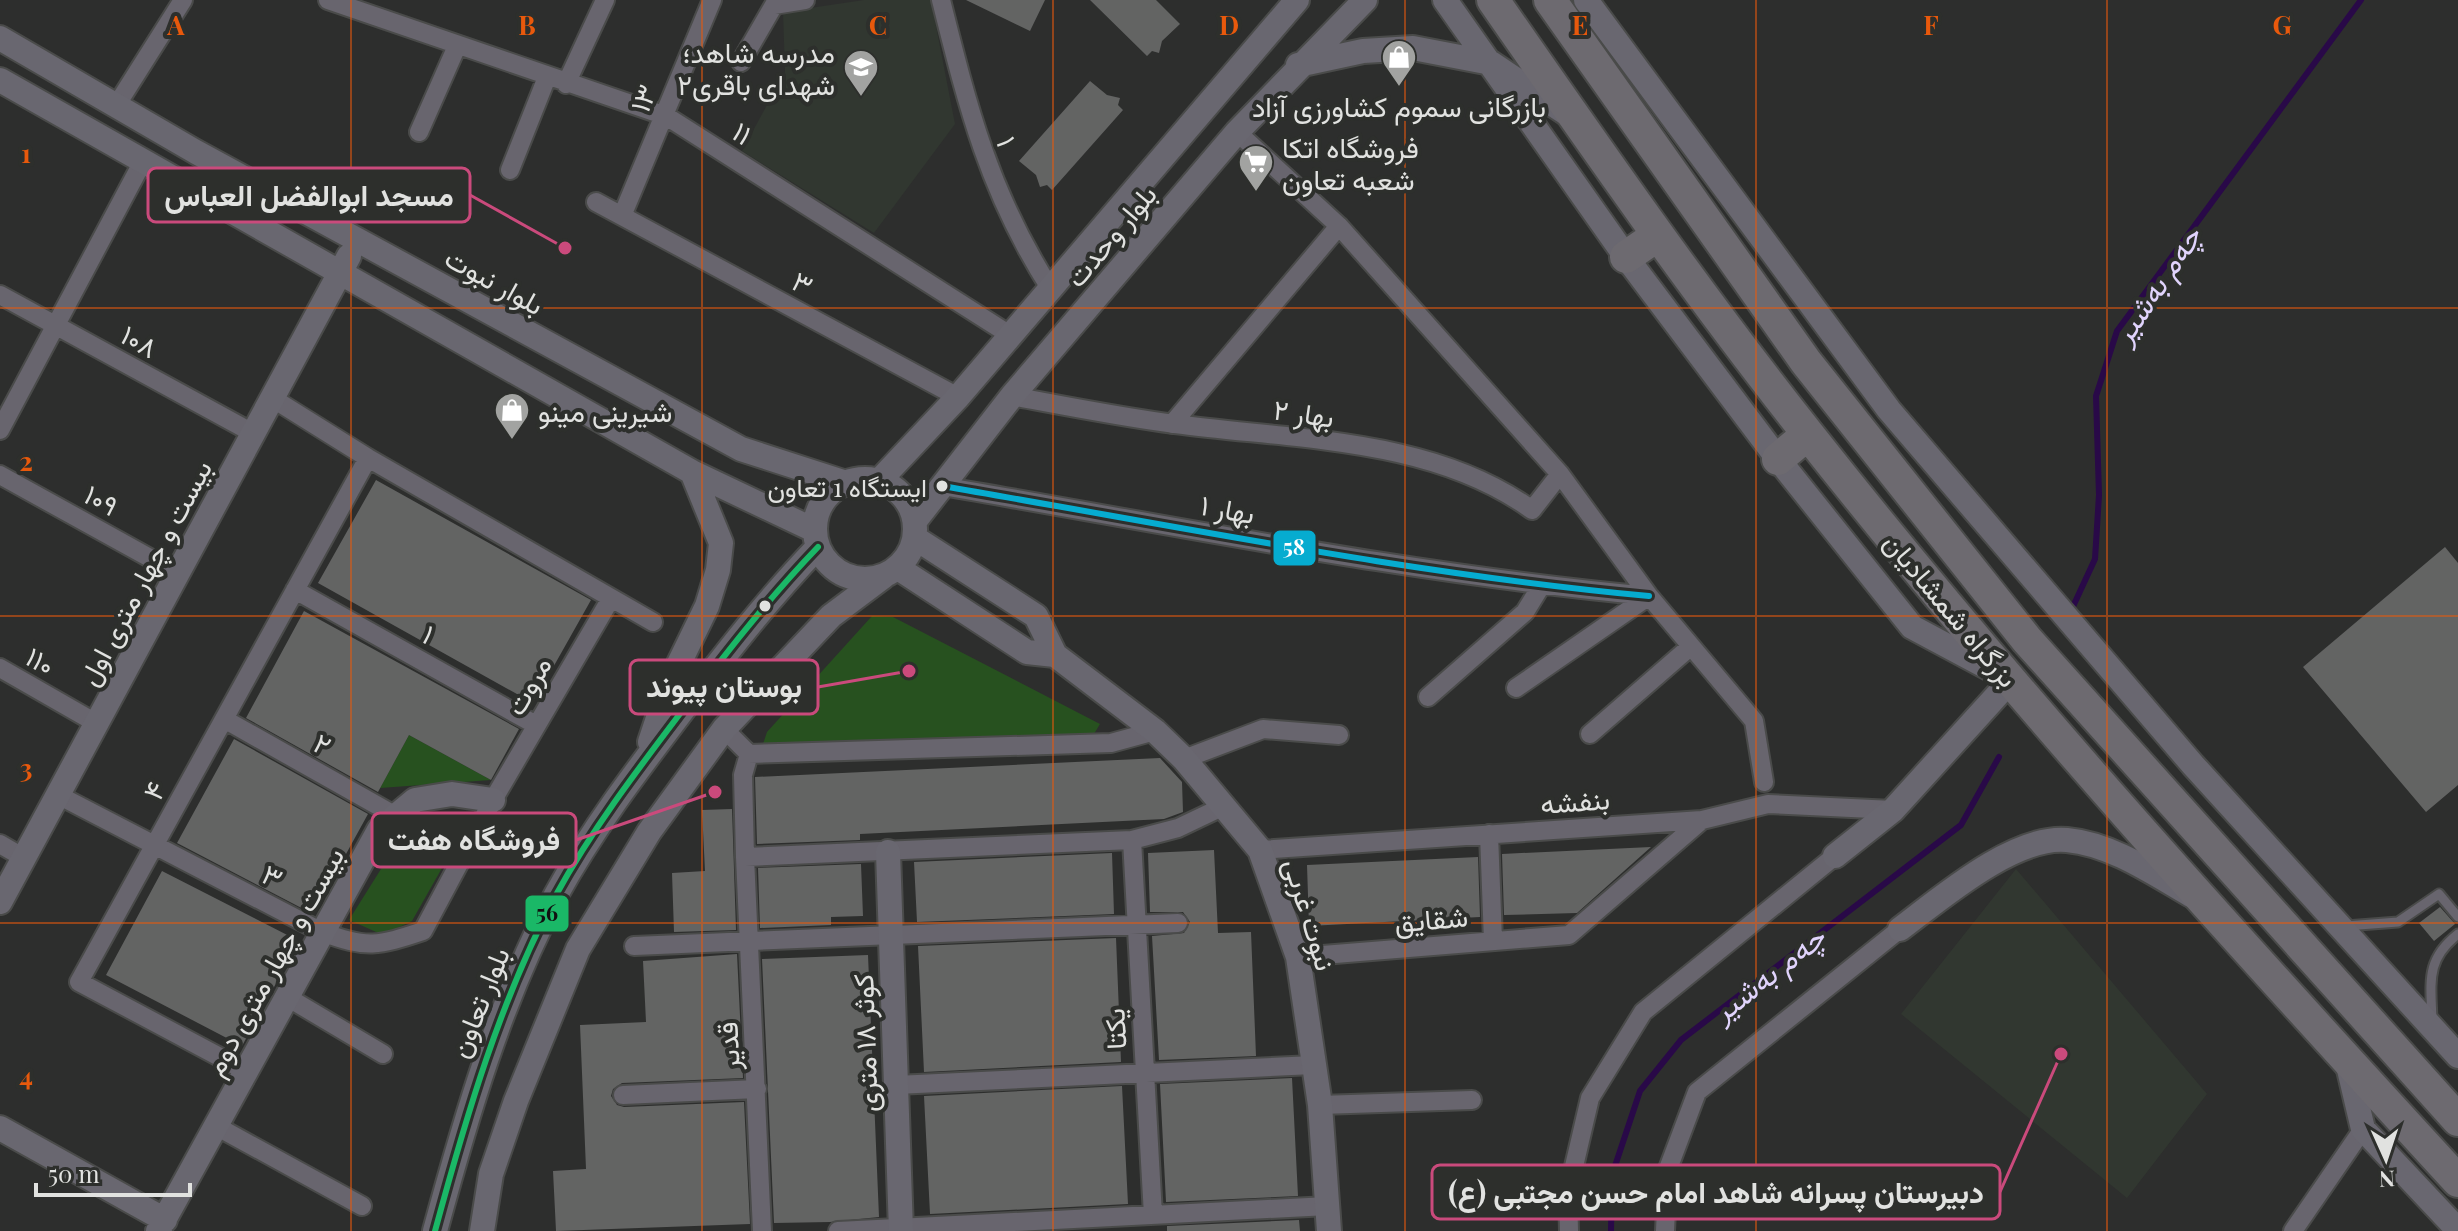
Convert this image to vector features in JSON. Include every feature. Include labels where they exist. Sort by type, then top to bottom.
[{"type":"highway","name":"بزرگراه شمشادیان","points":[[1493,0],[1658,235],[1808,434],[2011,680],[2202,901],[2458,1181]]},
{"type":"highway","name":"بزرگراه شمشادیان","points":[[1550,0],[1806,362],[2027,640],[2458,1120]]},
{"type":"highway","points":[[1626,257],[1658,235]]},
{"type":"highway","points":[[1778,459],[1808,434]]},
{"type":"main road","name":"بلوار وحدت","points":[[879,481],[958,397],[1297,0]]},
{"type":"main road","name":"بلوار وحدت","points":[[915,530],[942,486],[1012,396],[1237,132],[1298,65],[1365,0]]},
{"type":"main road","points":[[1445,0],[1626,257],[1778,459],[1912,627],[2011,680],[1893,810],[1835,856]]},
{"type":"main road","points":[[1586,0],[1889,410],[2193,765],[2337,927],[2458,1056]]},
{"type":"main road","name":"بلوار نبوت","points":[[0,38],[357,240],[741,449],[846,483]]},
{"type":"main road","points":[[1298,65],[1363,51],[1413,48],[1491,63],[1574,118]]},
{"type":"main road","points":[[0,80],[142,163],[341,270],[692,472],[816,539],[837,572],[868,580],[891,572]]},
{"type":"main road","name":"بیست و چهار متری اول","points":[[0,902],[357,240]]},
{"type":"main road","points":[[642,764],[670,682],[707,606],[718,570],[721,543],[692,472]]},
{"type":"main road","points":[[482,1231],[491,1174],[516,1101],[578,949],[649,832],[724,729],[831,616],[909,555],[915,530],[903,495],[879,481],[862,479],[846,483],[826,497],[815,518],[816,539]]},
{"type":"main road","name":"نبوت غربی","points":[[915,530],[1036,616],[1055,655],[1155,731],[1184,759],[1260,850],[1298,957],[1320,1105],[1329,1231]]},
{"type":"main road","name":"بلوار تعاون","points":[[435,1231],[466,1119],[504,1013],[556,896],[642,764],[816,539]]},
{"type":"main road","name":"نبوت غربی","points":[[891,572],[1027,652],[1055,655]]},
{"type":"main road","name":"بیست و چهار متری دوم","points":[[162,1225],[379,830],[415,800],[452,794],[493,800]]},
{"type":"main road","points":[[1900,929],[1981,871],[2037,841],[2052,840],[2101,848],[2202,901]]},
{"type":"main road","name":"کوثر ۱۸ متری","points":[[888,852],[901,1229]]},
{"type":"main road","points":[[2346,1059],[2363,1129],[2458,1230]]},
{"type":"main road","points":[[0,1128],[162,1225]]},
{"type":"street","points":[[116,106],[183,0]]},
{"type":"street","name":"۱۱","points":[[328,0],[666,116],[1010,335]]},
{"type":"street","points":[[566,84],[605,0]]},
{"type":"street","name":"۱۳","points":[[622,216],[712,0]]},
{"type":"street","points":[[741,62],[774,5],[805,0]]},
{"type":"street","name":"۱","points":[[941,0],[968,107],[993,184],[1050,288]]},
{"type":"street","points":[[419,132],[457,46]]},
{"type":"street","points":[[510,170],[547,77]]},
{"type":"street","points":[[1237,132],[1339,226],[1560,474],[1649,596],[1754,721],[1764,782]]},
{"type":"street","points":[[0,430],[142,163]]},
{"type":"street","name":"۳","points":[[596,202],[958,397]]},
{"type":"street","points":[[1172,424],[1339,226]]},
{"type":"street","name":"۱۰۸","points":[[0,295],[253,433]]},
{"type":"street","name":"بهار ۲","points":[[1012,396],[1172,424],[1409,455],[1500,487],[1532,510],[1560,474]]},
{"type":"street","points":[[272,398],[368,458],[653,622]]},
{"type":"street","name":"۴","points":[[246,1071],[79,982],[368,458]]},
{"type":"street","name":"۱۰۹","points":[[0,475],[177,573]]},
{"type":"street","name":"بهار ۱","points":[[942,486],[1226,537],[1541,586],[1649,596]]},
{"type":"street","points":[[1428,697],[1525,612],[1541,586]]},
{"type":"street","name":"۱","points":[[295,590],[536,725]]},
{"type":"street","points":[[1516,688],[1649,596]]},
{"type":"street","name":"مروت","points":[[493,800],[610,600]]},
{"type":"street","points":[[1590,734],[1690,647]]},
{"type":"street","name":"۱۱۰","points":[[0,668],[96,723]]},
{"type":"street","name":"۲","points":[[224,719],[396,816]]},
{"type":"street","points":[[724,729],[749,754],[1111,743],[1155,731]]},
{"type":"street","points":[[1184,759],[1263,729],[1339,735]]},
{"type":"street","name":"قدیر","points":[[749,754],[743,775],[745,857],[762,1231]]},
{"type":"street","name":"۳","points":[[58,795],[322,932],[346,941],[380,946],[423,931],[493,800]]},
{"type":"street","name":"بنفشه","points":[[1260,850],[1702,820],[1768,804],[1893,810]]},
{"type":"street","points":[[745,857],[1132,840],[1178,828],[1222,807]]},
{"type":"street","name":"شقایق","points":[[1298,957],[1569,935],[1702,820]]},
{"type":"street","points":[[1489,834],[1493,941]]},
{"type":"street","name":"یکتا","points":[[1132,840],[1153,1215]]},
{"type":"street","points":[[0,844],[24,858]]},
{"type":"street","points":[[1569,1231],[1568,1192],[1590,1098],[1643,1012],[1835,856]]},
{"type":"street","points":[[634,946],[891,938],[1178,923]]},
{"type":"street","points":[[1665,1231],[1668,1169],[1697,1092],[1900,929]]},
{"type":"street","points":[[287,997],[383,1054]]},
{"type":"street","points":[[896,1085],[1313,1065]]},
{"type":"street","points":[[623,1095],[757,1089]]},
{"type":"street","points":[[1320,1105],[1472,1100]]},
{"type":"street","points":[[216,1126],[362,1206]]},
{"type":"street","points":[[2293,1231],[2363,1129]]},
{"type":"street","points":[[838,1231],[1061,1225],[1153,1215],[1328,1206]]},
{"type":"lane","points":[[2337,927],[2398,922],[2439,894],[2458,917]]},
{"type":"lane","points":[[2432,1029],[2434,962],[2440,948],[2458,934]]},
{"type":"shaded area","name":"مدرسه شاهد؛ شهدای باقری۲","points":[[864,0],[931,0],[955,124],[874,233],[742,151],[785,72],[783,12]]},
{"type":"shaded area","points":[[2016,869],[2207,1094],[2127,1198],[1901,1014]]},
{"type":"green space","points":[[872,616],[893,617],[1100,724],[1094,734],[762,747],[767,732]]},
{"type":"green space","points":[[409,735],[491,780],[380,788]]},
{"type":"green space","points":[[472,815],[412,921],[383,935],[349,920],[413,818]]},
{"type":"building","points":[[966,0],[1045,0],[1030,31]]},
{"type":"building","points":[[1090,0],[1156,0],[1180,24],[1162,41],[1159,53],[1152,51],[1147,56]]},
{"type":"building","points":[[1090,81],[1107,95],[1120,98],[1118,105],[1123,110],[1052,190],[1047,185],[1040,187],[1036,175],[1019,161]]},
{"type":"building","points":[[376,480],[591,600],[533,703],[318,583]]},
{"type":"building","points":[[2445,547],[2458,563],[2458,785],[2426,812],[2303,667]]},
{"type":"building","points":[[304,611],[519,729],[491,780],[409,735],[378,792],[246,718]]},
{"type":"building","points":[[234,739],[368,814],[313,914],[177,843]]},
{"type":"building","points":[[1160,758],[1182,782],[1183,812],[1164,819],[860,834],[860,840],[757,844],[755,777]]},
{"type":"building","points":[[732,809],[736,930],[674,932],[672,873],[705,871],[702,810]]},
{"type":"building","points":[[1651,847],[1577,913],[1504,915],[1502,854]]},
{"type":"building","points":[[1214,850],[1218,933],[1251,932],[1256,1056],[1159,1060],[1152,936],[1184,933],[1190,922],[1183,912],[1150,912],[1148,853]]},
{"type":"building","points":[[1112,853],[1114,914],[917,922],[914,862]]},
{"type":"building","points":[[1478,857],[1480,917],[1309,926],[1307,865]]},
{"type":"building","points":[[861,864],[863,916],[831,917],[831,925],[760,928],[758,868]]},
{"type":"building","points":[[162,871],[299,941],[242,1046],[106,975]]},
{"type":"building","points":[[2440,907],[2455,924],[2434,941],[2419,923]]},
{"type":"building","points":[[1116,938],[1121,1062],[924,1072],[918,946]]},
{"type":"building","points":[[737,954],[743,1078],[622,1083],[613,1089],[611,1096],[617,1105],[624,1107],[744,1102],[750,1224],[556,1231],[553,1171],[586,1169],[580,1025],[646,1022],[643,961]]},
{"type":"building","points":[[868,955],[879,1217],[774,1223],[762,959]]},
{"type":"building","points":[[1292,1078],[1298,1196],[1166,1202],[1160,1084]]},
{"type":"building","points":[[1122,1086],[1128,1204],[930,1214],[924,1096]]},
{"type":"building","points":[[1299,1220],[1300,1231],[1167,1231],[1167,1226]]},
{"type":"waterway","name":"چەم بەشیر","points":[[2070,613],[2095,559],[2099,495],[2096,396],[2117,331],[2361,0]]},
{"type":"waterway","name":"چەم بەشیر","points":[[1611,1231],[1612,1175],[1640,1091],[1681,1040],[1961,825],[1999,757]]},
{"type":"transit line","name":"58","points":[[942,486],[1383,562],[1649,596]]},
{"type":"transit line","name":"56","points":[[435,1231],[472,1102],[501,1017],[556,895],[599,825],[663,737],[746,629],[818,547]]},
{"type":"place","name":"بازرگانی سموم کشاورزی آزاد","points":[[1399,88]]},
{"type":"place","name":"مدرسه شاهد؛ شهدای باقری۲","points":[[861,98]]},
{"type":"place","name":"فروشگاه اتکا شعبه تعاون","points":[[1256,193]]},
{"type":"place","name":"مسجد ابوالفضل العباس","points":[[565,248]]},
{"type":"place","name":"شیرینی مینو","points":[[512,441]]},
{"type":"place","name":"ایستگاه 1 تعاون","points":[[942,486]]},
{"type":"place","name":"بوستان پیوند","points":[[909,671]]},
{"type":"place","name":"فروشگاه هفت","points":[[715,792]]},
{"type":"place","name":"دبیرستان پسرانه شاهد امام حسن مجتبی (ع)","points":[[2061,1054]]}]
